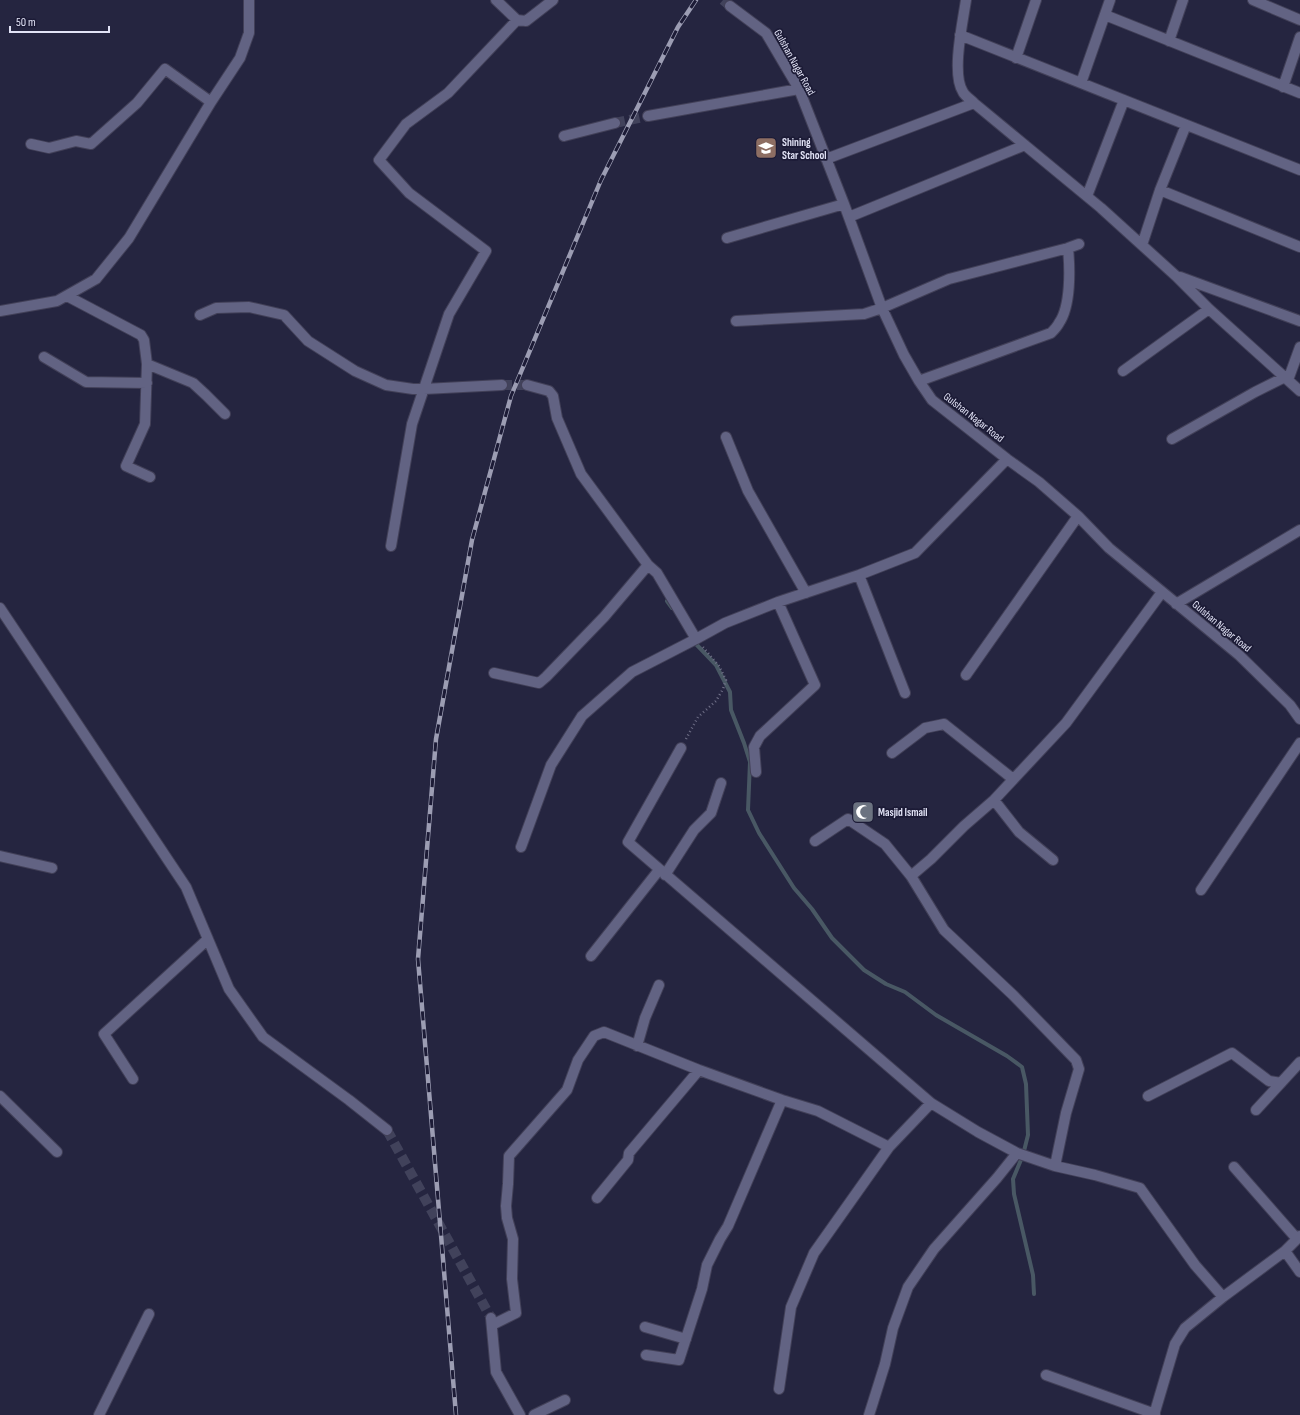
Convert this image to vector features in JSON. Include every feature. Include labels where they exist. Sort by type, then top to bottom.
[{"type":"street","points":[[0,311],[57,301],[67,296],[96,279],[129,238],[211,102],[240,58],[249,32],[249,0]]},
{"type":"street","points":[[496,0],[517,20],[526,21],[553,0]]},
{"type":"street","points":[[966,0],[960,36],[957,78],[963,92],[974,103],[1087,196],[1300,391]]},
{"type":"street","points":[[1016,58],[1036,0]]},
{"type":"street","points":[[1081,83],[1110,0]]},
{"type":"street","points":[[1169,41],[1183,0]]},
{"type":"street","points":[[1253,0],[1300,20]]},
{"type":"street","name":"Gulshan Nagar Road","points":[[730,6],[766,33],[798,89],[849,217],[882,308],[904,355],[919,382],[932,400],[1007,459],[1039,482],[1078,516],[1109,548],[1238,655],[1290,705],[1300,719]]},
{"type":"street","points":[[1105,14],[1300,94]]},
{"type":"street","points":[[391,546],[412,424],[449,314],[486,251],[409,194],[378,160],[406,124],[448,93],[517,20]]},
{"type":"street","points":[[960,36],[1300,170]]},
{"type":"street","points":[[1283,87],[1300,37]]},
{"type":"street","points":[[31,144],[49,148],[76,141],[91,144],[137,103],[165,69],[211,102]]},
{"type":"street","points":[[648,116],[798,89]]},
{"type":"street","points":[[1087,196],[1124,100]]},
{"type":"street","points":[[826,159],[974,103]]},
{"type":"street","points":[[564,136],[615,123]]},
{"type":"street","points":[[1142,245],[1160,190],[1186,125]]},
{"type":"street","points":[[849,217],[1025,145]]},
{"type":"street","points":[[1160,190],[1300,247]]},
{"type":"street","points":[[727,238],[844,204]]},
{"type":"street","points":[[736,321],[864,314],[882,308],[949,279],[1079,244]]},
{"type":"street","points":[[919,382],[1051,333],[1060,322],[1067,301],[1070,270],[1068,248]]},
{"type":"street","points":[[1176,276],[1300,321]]},
{"type":"street","points":[[67,296],[141,335],[144,340],[147,364],[146,424],[126,466],[150,477]]},
{"type":"street","points":[[200,315],[216,308],[249,307],[284,315],[308,341],[355,371],[386,385],[413,389],[502,385]]},
{"type":"street","points":[[1123,371],[1209,309]]},
{"type":"street","points":[[1172,439],[1255,392],[1286,378],[1300,346]]},
{"type":"street","points":[[44,357],[86,382],[147,383]]},
{"type":"street","points":[[147,364],[192,383],[225,414]]},
{"type":"street","points":[[527,385],[543,388],[549,391],[553,396],[556,418],[581,474],[648,565],[657,573],[696,638]]},
{"type":"street","points":[[726,438],[748,491],[806,593]]},
{"type":"street","points":[[521,847],[551,766],[582,716],[632,672],[725,623],[778,602],[860,575],[915,553],[1007,459]]},
{"type":"street","points":[[966,676],[1078,516]]},
{"type":"street","points":[[1176,604],[1300,530]]},
{"type":"street","points":[[494,673],[539,683],[604,617],[648,565]]},
{"type":"street","points":[[860,575],[905,693]]},
{"type":"street","points":[[911,876],[932,859],[964,826],[994,800],[1066,723],[1162,592]]},
{"type":"street","points":[[756,772],[754,747],[760,736],[815,685],[778,602]]},
{"type":"street","points":[[1,613],[186,887],[229,988],[263,1037],[349,1100],[386,1130]]},
{"type":"street","points":[[892,753],[925,728],[944,724],[1013,779]]},
{"type":"street","points":[[1201,890],[1300,743]]},
{"type":"street","points":[[681,748],[628,842],[931,1103],[978,1132],[1017,1153],[1054,1166],[1095,1175],[1140,1188],[1195,1265],[1223,1297]]},
{"type":"street","points":[[591,956],[662,872],[694,830],[711,813],[721,783]]},
{"type":"street","points":[[994,800],[1019,832],[1053,860]]},
{"type":"street","points":[[815,841],[848,819],[885,844],[911,876],[944,930],[1013,995],[1076,1060],[1079,1069],[1066,1113],[1054,1166]]},
{"type":"street","points":[[0,856],[52,868]]},
{"type":"street","points":[[133,1079],[104,1034],[208,939]]},
{"type":"street","points":[[637,1046],[659,985]]},
{"type":"street","points":[[520,1415],[496,1372],[491,1321],[516,1314],[512,1279],[513,1239],[506,1218],[509,1156],[567,1090],[578,1060],[594,1036],[604,1032],[699,1070],[782,1100],[818,1111],[889,1147]]},
{"type":"street","points":[[1148,1096],[1232,1053],[1269,1081],[1281,1083]]},
{"type":"street","points":[[1256,1110],[1300,1062]]},
{"type":"street","points":[[598,1198],[628,1160],[629,1153],[699,1070]]},
{"type":"street","points":[[0,1096],[57,1152]]},
{"type":"street","points":[[646,1355],[679,1360],[702,1289],[707,1265],[728,1226],[782,1100]]},
{"type":"street","points":[[779,1389],[791,1307],[814,1253],[889,1147],[931,1103]]},
{"type":"street","points":[[869,1415],[885,1364],[892,1328],[908,1287],[934,1249],[1017,1153]]},
{"type":"street","points":[[1046,1375],[1154,1414],[1175,1344],[1186,1328],[1299,1238],[1234,1167]]},
{"type":"street","points":[[1285,1250],[1300,1272]]},
{"type":"street","points":[[99,1415],[148,1314]]},
{"type":"street","points":[[645,1327],[686,1338]]},
{"type":"street","points":[[534,1415],[565,1400]]},
{"type":"path","points":[[681,748],[698,717],[716,700],[723,689],[726,680],[719,666],[696,638]]},
{"type":"waterway","points":[[667,601],[672,608]]},
{"type":"waterway","points":[[695,643],[716,665],[730,692],[731,710],[750,762],[748,810],[759,833],[794,888],[812,909],[832,938],[864,970],[886,984],[905,992],[936,1015],[1007,1056],[1022,1067],[1026,1084],[1028,1135],[1023,1155],[1013,1179],[1014,1194],[1033,1275],[1034,1294]]},
{"type":"tunnel","points":[[723,0],[730,6]]},
{"type":"tunnel","points":[[615,123],[648,116]]},
{"type":"tunnel","points":[[502,385],[527,385]]},
{"type":"tunnel","points":[[387,1130],[491,1318]]},
{"type":"railway","points":[[456,1415],[418,959],[436,739],[472,540],[511,396],[601,180],[678,27],[696,0]]},
{"type":"place","name":"Shining Star School","points":[[766,148]]},
{"type":"place","name":"Masjid Ismail","points":[[863,812]]}]
